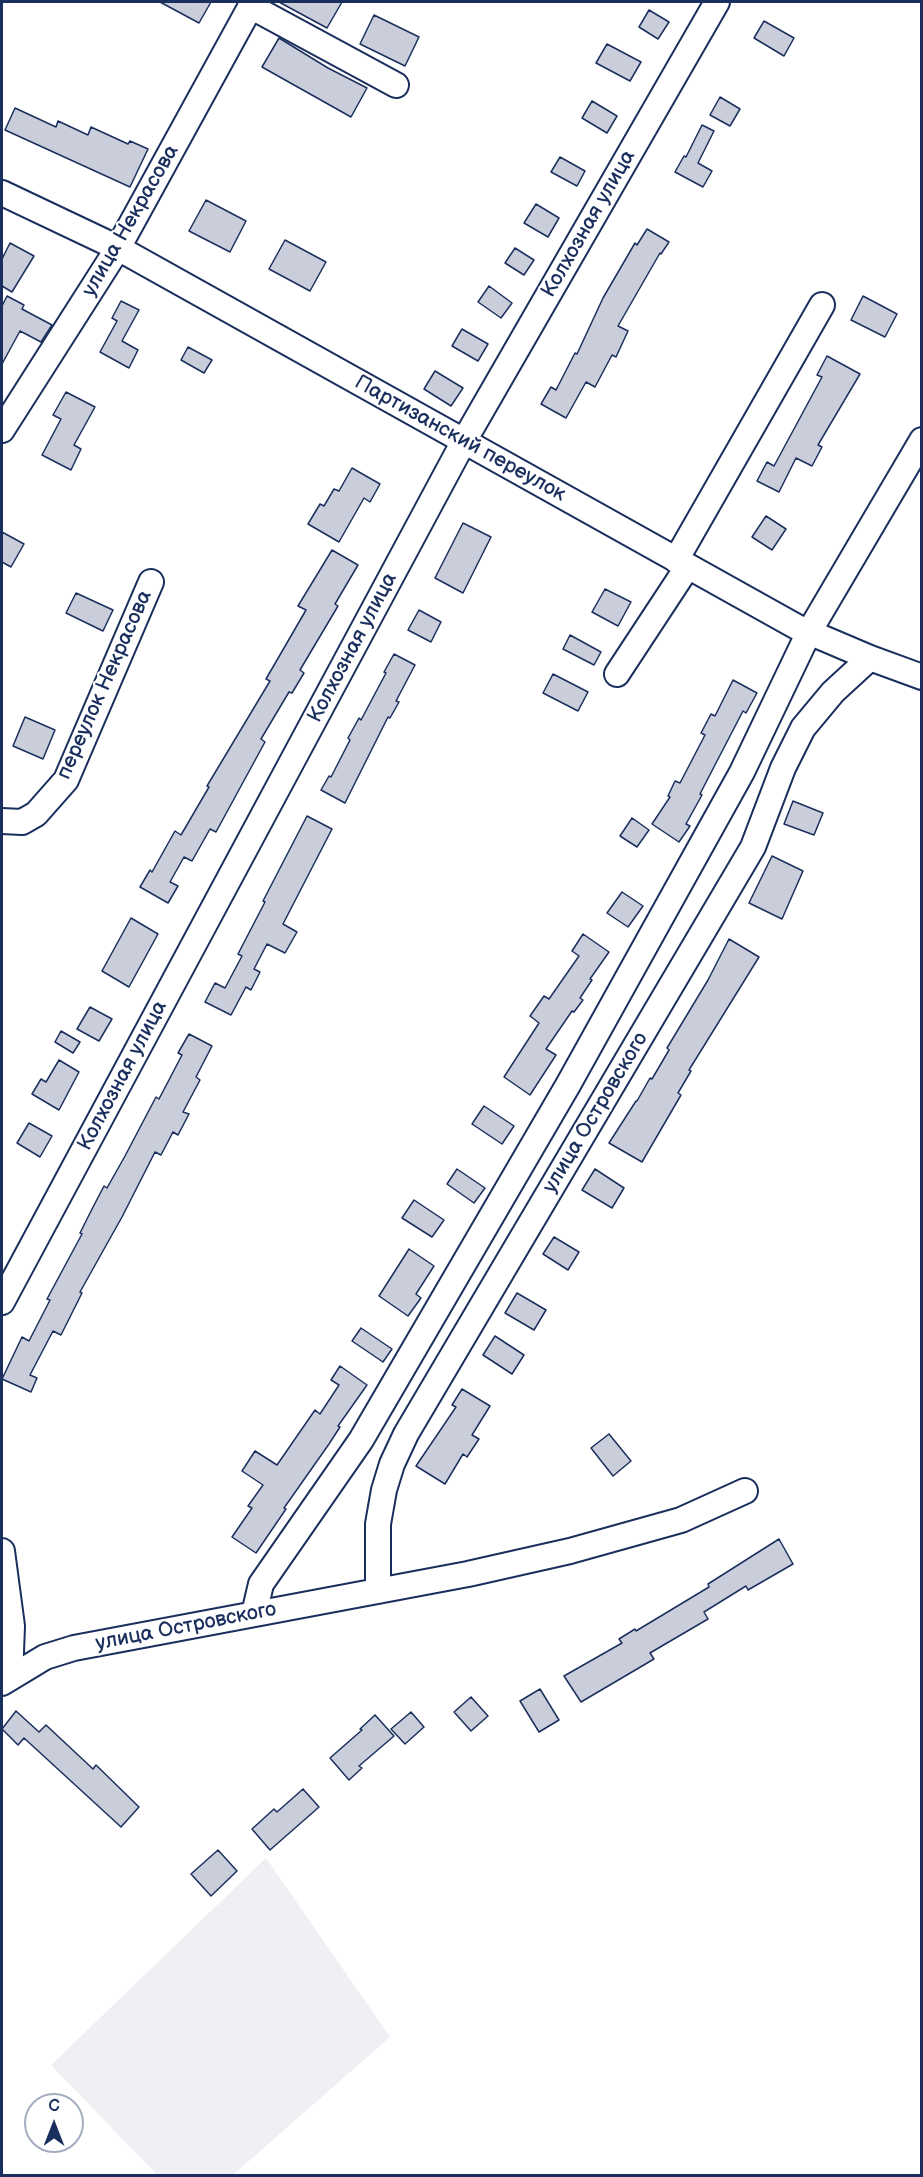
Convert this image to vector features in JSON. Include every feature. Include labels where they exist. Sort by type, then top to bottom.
[{"type":"street","name":"Колхозная улица","points":[[2,1302],[464,441],[717,2]]},
{"type":"street","name":"улица Некрасова","points":[[2,429],[118,248],[252,4],[396,85]]},
{"type":"street","name":"Партизанский переулок","points":[[2,193],[118,248],[809,632],[921,677]]},
{"type":"street","points":[[617,674],[682,563],[822,305]]},
{"type":"street","points":[[254,1614],[261,1584],[366,1431],[572,1078],[742,772],[809,632],[921,440]]},
{"type":"street","name":"переулок Некрасова","points":[[2,821],[22,822],[36,814],[66,780],[151,582]]},
{"type":"street","name":"улица Островского","points":[[378,1591],[378,1524],[384,1490],[392,1464],[406,1434],[753,847],[783,768],[803,728],[833,692],[870,658]]},
{"type":"street","name":"улица Островского","points":[[6,1680],[45,1656],[74,1648],[378,1591],[570,1551],[681,1520],[745,1491]]},
{"type":"street","points":[[2,1551],[12,1626],[6,1680]]},
{"type":"shaded area","points":[[266,1858],[390,2037],[233,2175],[157,2175],[84,2099],[84,2093],[78,2093],[51,2065]]},
{"type":"building","points":[[160,2],[211,2],[199,23]]},
{"type":"building","points":[[279,2],[342,2],[327,28]]},
{"type":"building","points":[[649,10],[669,22],[658,39],[639,27]]},
{"type":"building","points":[[374,15],[419,37],[405,66],[360,44]]},
{"type":"building","points":[[764,21],[794,38],[784,56],[754,38]]},
{"type":"building","points":[[279,38],[328,68],[367,88],[351,117],[262,67]]},
{"type":"building","points":[[607,44],[641,62],[630,81],[596,63]]},
{"type":"building","points":[[720,97],[740,109],[730,126],[710,115]]},
{"type":"building","points":[[592,101],[617,116],[607,133],[582,118]]},
{"type":"building","points":[[15,108],[56,127],[58,121],[88,135],[91,127],[128,144],[130,141],[148,149],[130,187],[5,130]]},
{"type":"building","points":[[702,125],[714,131],[698,163],[712,171],[703,187],[675,172],[684,156],[686,157]]},
{"type":"building","points":[[560,157],[585,171],[577,186],[551,172]]},
{"type":"building","points":[[206,200],[246,221],[230,252],[189,231]]},
{"type":"building","points":[[536,204],[559,218],[548,237],[524,223]]},
{"type":"building","points":[[647,229],[669,242],[660,253],[618,326],[628,331],[616,357],[612,355],[595,387],[586,382],[566,418],[541,404],[551,387],[556,390],[575,353],[577,354],[603,298],[635,243],[637,245]]},
{"type":"building","points":[[285,240],[326,262],[310,291],[269,269]]},
{"type":"building","points":[[10,243],[34,256],[12,292],[2,286],[2,259]]},
{"type":"building","points":[[515,248],[534,260],[524,275],[505,263]]},
{"type":"building","points":[[489,286],[512,303],[501,318],[478,302]]},
{"type":"building","points":[[7,296],[24,305],[22,309],[52,325],[41,342],[20,331],[2,364],[2,306]]},
{"type":"building","points":[[863,296],[897,314],[885,337],[851,320]]},
{"type":"building","points":[[121,301],[139,310],[122,341],[138,350],[129,368],[100,352],[117,321],[112,318]]},
{"type":"building","points":[[462,329],[488,344],[478,361],[452,346]]},
{"type":"building","points":[[188,347],[212,360],[204,373],[181,360]]},
{"type":"building","points":[[827,356],[860,374],[818,445],[822,447],[812,466],[796,458],[779,492],[757,481],[767,462],[774,466],[822,377],[817,375]]},
{"type":"building","points":[[435,371],[463,388],[451,406],[424,389]]},
{"type":"building","points":[[66,392],[95,407],[74,445],[81,449],[71,470],[42,455],[61,419],[53,415]]},
{"type":"building","points":[[352,468],[380,484],[370,502],[364,498],[339,542],[308,524],[320,504],[324,506],[334,489],[339,491]]},
{"type":"building","points":[[766,516],[786,529],[772,550],[752,537]]},
{"type":"building","points":[[463,523],[491,537],[463,593],[435,578]]},
{"type":"building","points":[[2,532],[24,544],[11,567],[2,562]]},
{"type":"building","points":[[332,550],[358,565],[335,604],[338,606],[300,670],[304,673],[292,693],[289,692],[261,739],[265,742],[216,832],[210,829],[192,861],[184,857],[170,882],[178,886],[168,903],[140,887],[150,870],[152,872],[175,831],[181,835],[209,787],[207,786],[270,681],[266,679],[306,610],[298,606]]},
{"type":"building","points":[[605,589],[631,602],[618,626],[592,612]]},
{"type":"building","points":[[76,593],[113,610],[103,631],[66,613]]},
{"type":"building","points":[[419,610],[441,622],[431,642],[408,630]]},
{"type":"building","points":[[570,635],[601,652],[594,665],[563,649]]},
{"type":"building","points":[[394,654],[415,665],[396,701],[399,702],[390,718],[388,717],[345,803],[321,790],[329,776],[331,777],[350,740],[348,738],[359,718],[361,720]]},
{"type":"building","points":[[553,674],[588,692],[578,711],[543,693]]},
{"type":"building","points":[[733,680],[757,693],[746,713],[743,711],[686,824],[690,826],[679,842],[652,824],[670,797],[668,796],[675,781],[680,783],[705,735],[701,733],[711,714],[715,716]]},
{"type":"building","points":[[25,717],[55,730],[43,759],[13,746]]},
{"type":"building","points":[[793,801],[823,813],[814,835],[784,824]]},
{"type":"building","points":[[307,816],[332,829],[283,924],[297,932],[285,953],[267,944],[254,969],[260,972],[251,990],[246,987],[231,1015],[205,1002],[215,983],[225,988],[242,956],[238,954],[265,902],[263,901]]},
{"type":"building","points":[[632,818],[649,830],[637,847],[620,836]]},
{"type":"building","points":[[772,856],[803,871],[782,919],[749,903]]},
{"type":"building","points":[[622,892],[643,906],[628,927],[607,913]]},
{"type":"building","points":[[131,918],[158,934],[129,987],[102,971]]},
{"type":"building","points":[[583,934],[609,952],[590,979],[592,980],[580,998],[583,1000],[574,1012],[572,1011],[546,1049],[556,1055],[530,1095],[504,1077],[539,1023],[530,1016],[544,996],[549,999],[579,956],[572,951]]},
{"type":"building","points":[[729,939],[759,957],[689,1070],[691,1071],[678,1093],[681,1095],[642,1162],[609,1143],[650,1078],[652,1079]]},
{"type":"building","points":[[90,1007],[112,1019],[99,1041],[77,1029]]},
{"type":"building","points":[[61,1031],[80,1042],[73,1053],[55,1042]]},
{"type":"building","points":[[189,1034],[212,1046],[196,1077],[200,1080],[183,1112],[189,1114],[178,1135],[173,1132],[161,1155],[155,1152],[80,1292],[82,1293],[61,1335],[53,1331],[30,1375],[37,1378],[31,1392],[2,1379],[22,1337],[29,1341],[50,1300],[47,1299],[82,1234],[80,1233],[104,1186],[107,1188],[156,1097],[159,1099],[182,1055],[178,1053]]},
{"type":"building","points":[[59,1060],[79,1072],[59,1110],[32,1094],[41,1079],[46,1082]]},
{"type":"building","points":[[484,1106],[514,1126],[502,1144],[472,1124]]},
{"type":"building","points":[[29,1123],[52,1136],[40,1157],[17,1143]]},
{"type":"building","points":[[457,1169],[485,1188],[474,1203],[447,1184]]},
{"type":"building","points":[[595,1169],[624,1188],[612,1208],[582,1190]]},
{"type":"building","points":[[414,1200],[444,1220],[432,1237],[402,1218]]},
{"type":"building","points":[[554,1237],[579,1252],[568,1270],[543,1254]]},
{"type":"building","points":[[409,1249],[434,1266],[416,1294],[421,1298],[408,1316],[379,1296]]},
{"type":"building","points":[[517,1293],[546,1310],[534,1330],[505,1313]]},
{"type":"building","points":[[361,1328],[392,1349],[383,1362],[352,1341]]},
{"type":"building","points":[[495,1336],[524,1355],[512,1374],[483,1355]]},
{"type":"building","points":[[340,1366],[367,1385],[256,1553],[232,1537],[252,1508],[248,1506],[263,1485],[242,1471],[255,1451],[277,1465],[315,1410],[320,1414],[339,1385],[331,1380]]},
{"type":"building","points":[[462,1389],[490,1406],[472,1435],[479,1439],[467,1457],[463,1454],[445,1484],[416,1466],[456,1407],[452,1405]]},
{"type":"building","points":[[609,1434],[631,1461],[613,1476],[591,1448]]},
{"type":"building","points":[[779,1539],[793,1564],[748,1590],[746,1586],[704,1612],[708,1619],[650,1653],[654,1659],[581,1702],[564,1676],[622,1643],[619,1639],[709,1587],[708,1584]]},
{"type":"building","points":[[540,1689],[559,1720],[539,1732],[520,1701]]},
{"type":"building","points":[[471,1697],[488,1716],[471,1731],[454,1712]]},
{"type":"building","points":[[16,1711],[39,1732],[46,1725],[93,1769],[96,1765],[139,1807],[121,1827],[24,1738],[18,1745],[2,1729]]},
{"type":"building","points":[[411,1712],[424,1727],[405,1744],[391,1729]]},
{"type":"building","points":[[375,1715],[394,1736],[359,1766],[362,1768],[349,1780],[330,1758],[362,1730],[360,1729]]},
{"type":"building","points":[[303,1789],[319,1807],[270,1850],[252,1829],[274,1809],[277,1812]]},
{"type":"building","points":[[218,1850],[237,1871],[211,1896],[191,1874]]}]
